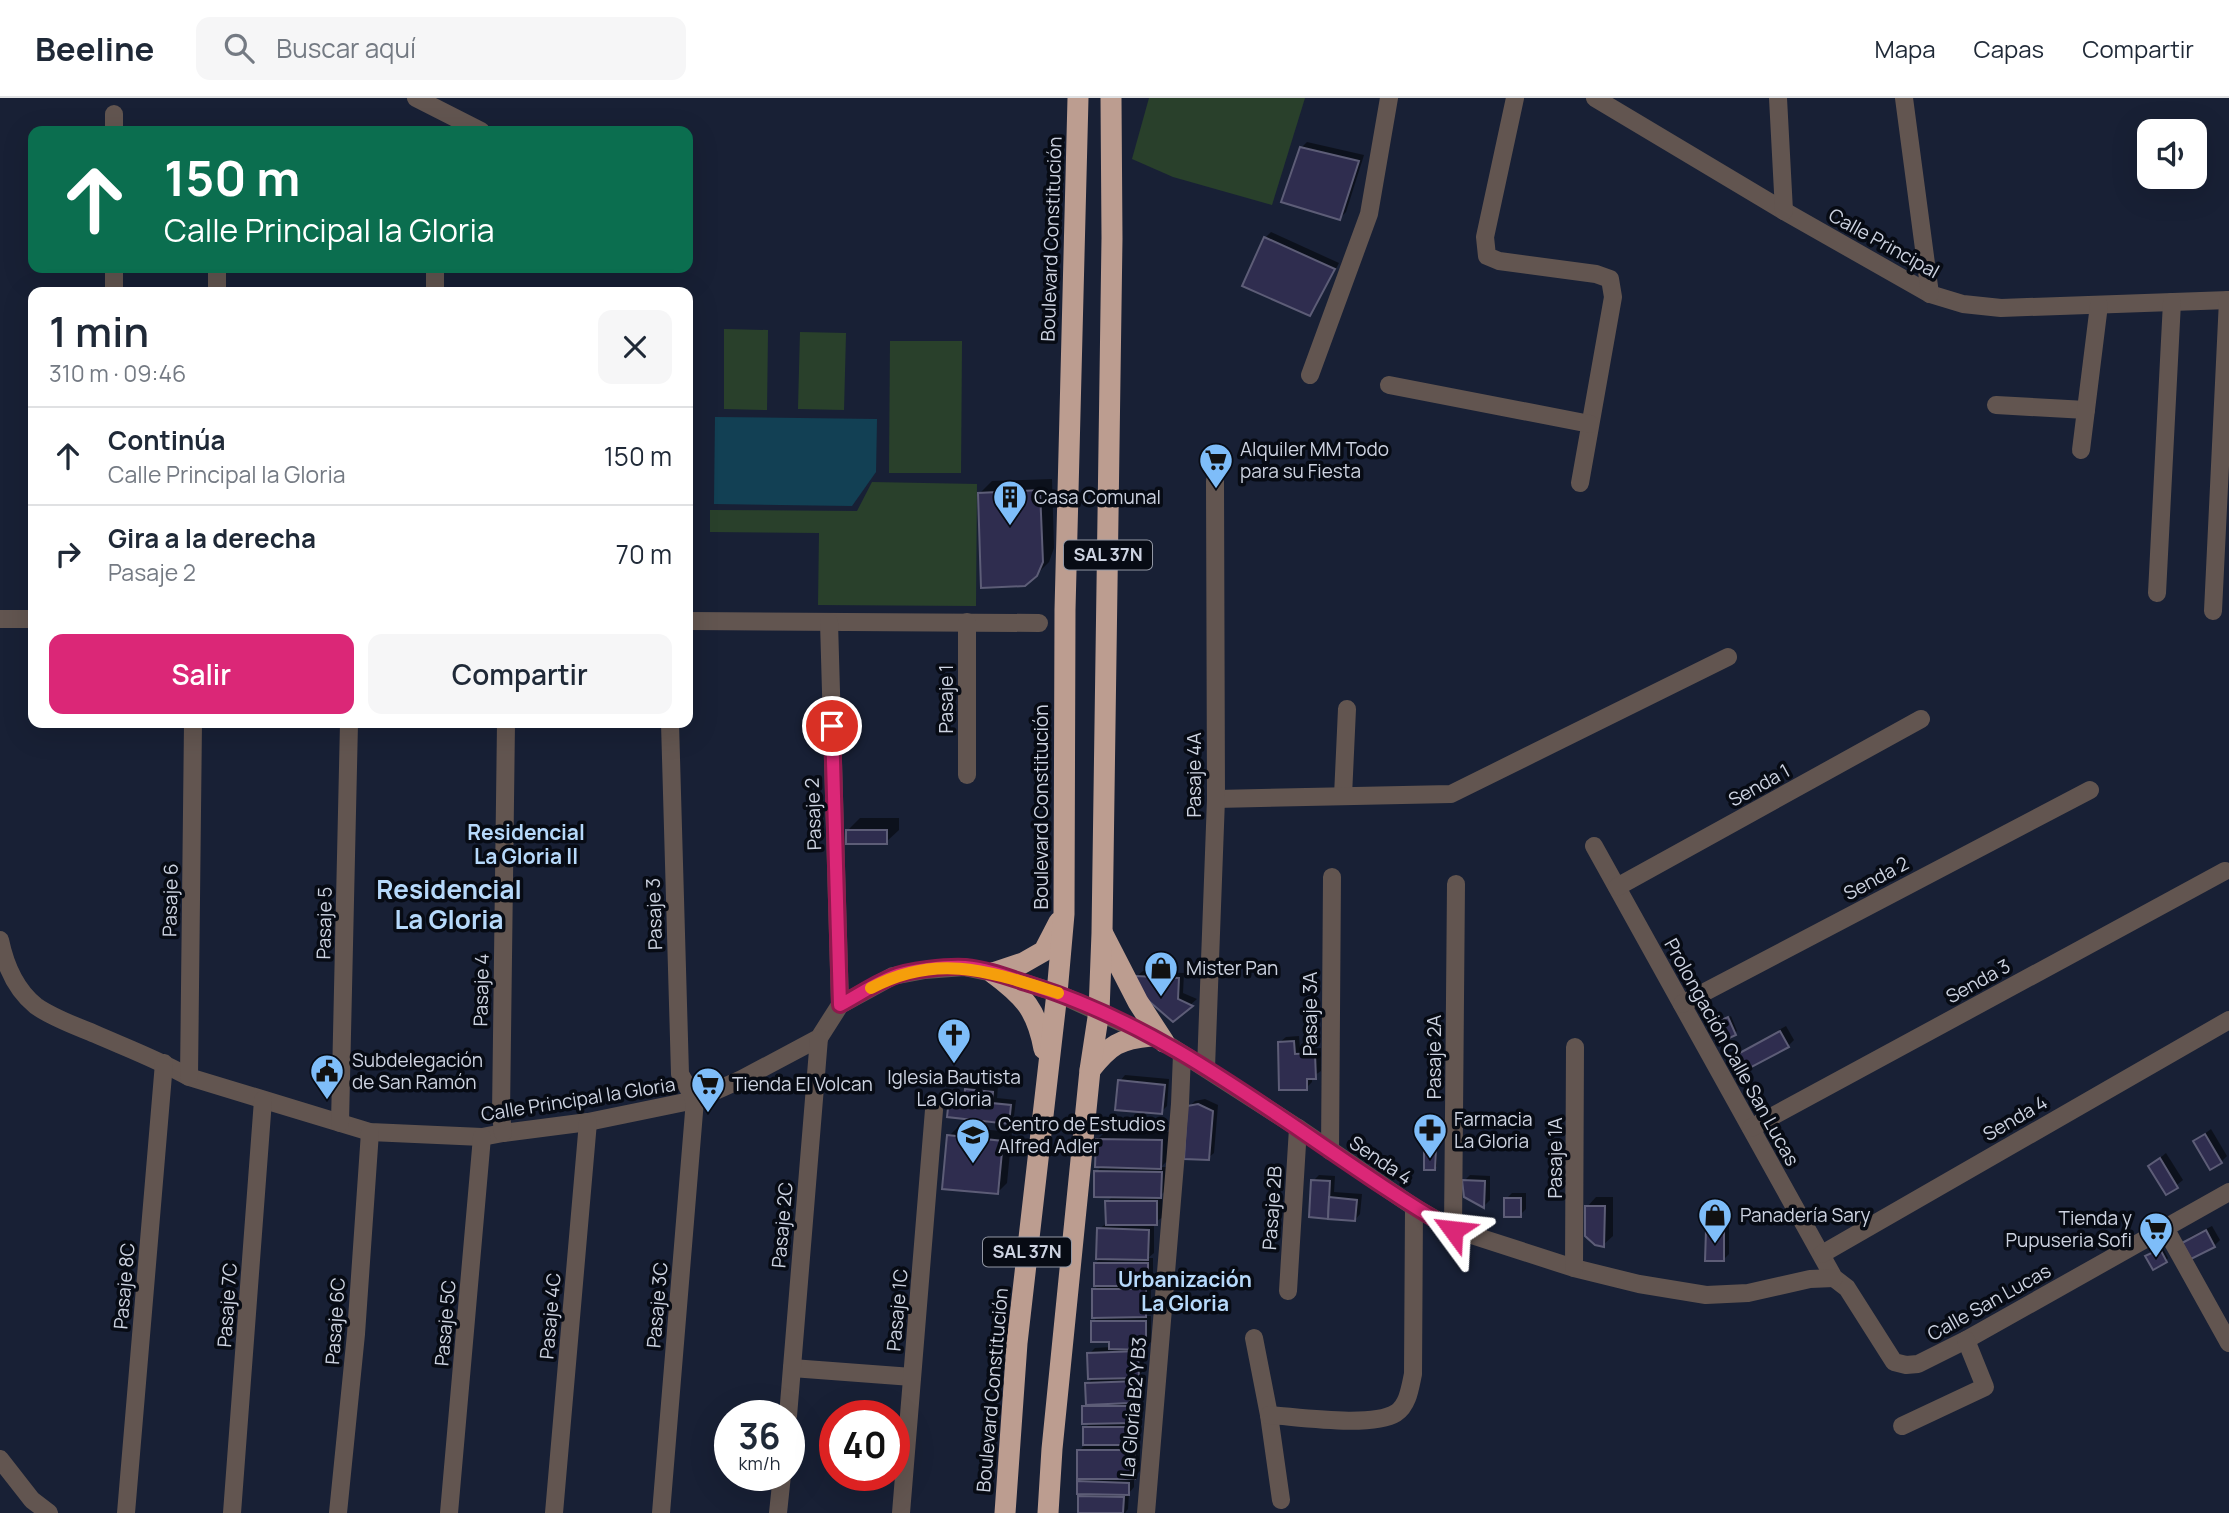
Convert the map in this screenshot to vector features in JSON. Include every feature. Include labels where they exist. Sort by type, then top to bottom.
[{"type":"highway","name":"Boulevard Constitución","points":[[1005,1513],[1017,1343],[1064,914],[1066,570],[1078,98]]},
{"type":"highway","name":"SAL 37N","points":[[1048,1513],[1052,1449],[1098,1011],[1102,933],[1112,238],[1111,98]]},
{"type":"highway","points":[[993,973],[1023,963],[1044,951],[1064,914]]},
{"type":"highway","points":[[1102,933],[1138,1002],[1165,1044]]},
{"type":"highway","points":[[993,973],[1017,991],[1032,1012],[1040,1027],[1047,1067]]},
{"type":"highway","points":[[1090,1070],[1106,1050],[1129,1038],[1165,1044]]},
{"type":"street","points":[[416,98],[471,126]]},
{"type":"street","points":[[1310,375],[1369,214],[1388,98]]},
{"type":"street","points":[[1515,98],[1485,237],[1487,256],[1499,261],[1596,274],[1610,279],[1613,296],[1580,483]]},
{"type":"street","name":"Calle Principal","points":[[1595,98],[1930,294],[1962,304],[2001,308],[2228,300]]},
{"type":"street","points":[[1778,98],[1784,211]]},
{"type":"street","points":[[1904,98],[1930,294]]},
{"type":"street","points":[[2213,611],[2228,300]]},
{"type":"street","points":[[2157,593],[2172,302]]},
{"type":"street","points":[[2081,450],[2099,305]]},
{"type":"street","points":[[1389,386],[1590,424]]},
{"type":"street","points":[[1996,405],[2086,410]]},
{"type":"street","name":"Pasaje 4A","points":[[1206,1068],[1216,799],[1215,481]]},
{"type":"street","points":[[0,619],[28,619]]},
{"type":"street","points":[[693,621],[1040,622]]},
{"type":"street","name":"Pasaje 2","points":[[829,622],[840,1005]]},
{"type":"street","name":"Pasaje 1","points":[[967,622],[967,775]]},
{"type":"street","points":[[1216,799],[1451,794],[1728,657]]},
{"type":"street","points":[[1343,796],[1347,709]]},
{"type":"street","name":"Senda 1","points":[[1617,887],[1921,719]]},
{"type":"street","name":"Pasaje 6","points":[[189,1077],[193,728]]},
{"type":"street","name":"Pasaje 5","points":[[340,1123],[349,728]]},
{"type":"street","name":"Pasaje 4","points":[[503,1133],[501,1114],[506,728]]},
{"type":"street","name":"Pasaje 3","points":[[670,728],[680,1074],[695,1100]]},
{"type":"street","name":"Senda 2","points":[[1682,1004],[2090,790]]},
{"type":"street","name":"Prolongación Calle San Lucas","points":[[1594,846],[1833,1278]]},
{"type":"street","name":"Senda 3","points":[[1751,1128],[2225,871]]},
{"type":"street","name":"Pasaje 3A","points":[[1331,1151],[1332,877]]},
{"type":"street","name":"Pasaje 2A","points":[[1453,1230],[1456,884]]},
{"type":"street","name":"Calle Principal la Gloria","points":[[0,940],[2,959],[23,993],[36,1006],[189,1077],[370,1132],[482,1137],[587,1122],[695,1100],[742,1079],[819,1038],[840,1005],[893,976],[964,967],[1057,993]]},
{"type":"street","name":"Senda 4","points":[[1057,993],[1165,1044],[1206,1068],[1414,1207],[1453,1230],[1574,1268],[1639,1284],[1706,1295],[1748,1293],[1810,1279],[1833,1278]]},
{"type":"street","name":"Senda 4","points":[[1822,1254],[2229,1020]]},
{"type":"street","name":"Pasaje 2C","points":[[789,1400],[819,1038]]},
{"type":"street","name":"La Gloria B2 Y B3","points":[[1146,1513],[1179,1118],[1165,1044]]},
{"type":"street","name":"Pasaje 1A","points":[[1574,1268],[1576,1047]]},
{"type":"street","name":"Pasaje 8C","points":[[126,1513],[163,1063]]},
{"type":"street","name":"Pasaje 7C","points":[[232,1513],[263,1100]]},
{"type":"street","name":"Pasaje 3C","points":[[661,1513],[695,1100]]},
{"type":"street","name":"Pasaje 1C","points":[[901,1513],[934,1110]]},
{"type":"street","name":"Pasaje 4C","points":[[554,1513],[587,1122]]},
{"type":"street","name":"Pasaje 2B","points":[[1287,1291],[1298,1128]]},
{"type":"street","name":"Pasaje 6C","points":[[338,1513],[356,1334],[370,1132]]},
{"type":"street","name":"Pasaje 5C","points":[[449,1513],[482,1137]]},
{"type":"street","name":"Calle San Lucas","points":[[1833,1278],[1847,1288],[1894,1363],[1918,1364],[1966,1340],[2229,1192]]},
{"type":"street","points":[[1269,1415],[1362,1421],[1381,1419],[1397,1412],[1408,1398],[1413,1374],[1414,1207]]},
{"type":"street","points":[[2165,1228],[2229,1343]]},
{"type":"street","points":[[1254,1338],[1269,1415],[1281,1500]]},
{"type":"street","points":[[1902,1426],[1985,1387],[1966,1340]]},
{"type":"street","points":[[792,1368],[912,1377]]},
{"type":"street","points":[[0,1459],[32,1500],[49,1513]]},
{"type":"street","points":[[779,1513],[781,1491]]},
{"type":"green space","points":[[1149,98],[1305,98],[1272,205],[1173,177],[1132,159]]},
{"type":"green space","points":[[724,329],[768,330],[767,410],[724,409]]},
{"type":"green space","points":[[800,332],[846,333],[844,410],[798,409]]},
{"type":"green space","points":[[890,341],[962,341],[961,473],[889,473]]},
{"type":"green space","points":[[872,482],[977,484],[976,606],[818,605],[819,533],[710,532],[710,510],[857,511]]},
{"type":"water","points":[[715,417],[877,419],[876,472],[852,506],[714,504]]},
{"type":"building","points":[[1300,147],[1359,161],[1340,220],[1281,202]]},
{"type":"building","points":[[1264,237],[1335,269],[1310,316],[1242,286]]},
{"type":"building","name":"Casa Comunal","points":[[1040,490],[1043,562],[1037,576],[1025,586],[981,588],[978,493]]},
{"type":"building","points":[[846,830],[887,830],[887,844],[846,844]]},
{"type":"building","name":"Mister Pan","points":[[1135,976],[1179,978],[1178,999],[1193,1006],[1173,1022],[1143,996]]},
{"type":"building","points":[[1728,1017],[1736,1035],[1725,1040],[1717,1022]]},
{"type":"building","points":[[1780,1031],[1789,1047],[1744,1071],[1736,1055]]},
{"type":"building","points":[[1294,1041],[1295,1054],[1315,1053],[1316,1079],[1307,1079],[1307,1090],[1279,1090],[1278,1042]]},
{"type":"building","points":[[1118,1080],[1165,1085],[1162,1114],[1115,1110]]},
{"type":"building","points":[[965,1089],[993,1092],[992,1103],[1011,1105],[1009,1124],[947,1117],[949,1099],[964,1101]]},
{"type":"building","points":[[1198,1104],[1213,1111],[1209,1160],[1184,1159],[1187,1106]]},
{"type":"building","points":[[2205,1134],[2222,1163],[2210,1170],[2193,1141]]},
{"type":"building","name":"Centro de Estudios Alfred Adler","points":[[947,1135],[1003,1141],[998,1194],[942,1189]]},
{"type":"building","points":[[1096,1139],[1162,1140],[1161,1169],[1095,1167]]},
{"type":"building","name":"Farmacia La Gloria","points":[[1424,1149],[1436,1149],[1435,1170],[1424,1170]]},
{"type":"building","points":[[2160,1158],[2178,1188],[2166,1195],[2148,1166]]},
{"type":"building","points":[[1094,1171],[1162,1172],[1161,1198],[1094,1197]]},
{"type":"building","points":[[1311,1180],[1330,1181],[1328,1219],[1309,1217]]},
{"type":"building","points":[[1462,1180],[1485,1181],[1484,1208],[1464,1197]]},
{"type":"building","points":[[1329,1197],[1357,1200],[1355,1221],[1328,1219]]},
{"type":"building","points":[[1504,1198],[1521,1198],[1521,1217],[1504,1217]]},
{"type":"building","points":[[1105,1201],[1157,1201],[1157,1225],[1106,1225]]},
{"type":"building","points":[[1585,1206],[1605,1206],[1604,1247],[1595,1245],[1585,1236]]},
{"type":"building","points":[[1097,1228],[1149,1230],[1148,1260],[1096,1259]]},
{"type":"building","name":"Panadería Sary","points":[[1706,1230],[1724,1230],[1724,1261],[1705,1261]]},
{"type":"building","points":[[2206,1230],[2215,1247],[2191,1259],[2182,1243]]},
{"type":"building","name":"Tienda y Pupuseria Sofi","points":[[2160,1249],[2167,1262],[2153,1270],[2145,1256]]},
{"type":"building","points":[[1094,1263],[1148,1263],[1148,1286],[1094,1286]]},
{"type":"building","points":[[1092,1289],[1146,1289],[1146,1317],[1092,1318]]},
{"type":"building","points":[[1091,1321],[1146,1321],[1146,1350],[1109,1349],[1109,1342],[1091,1342]]},
{"type":"building","points":[[1138,1351],[1139,1378],[1088,1379],[1087,1353]]},
{"type":"building","points":[[1137,1381],[1138,1393],[1129,1393],[1130,1403],[1086,1405],[1085,1383]]},
{"type":"building","points":[[1082,1406],[1132,1406],[1132,1423],[1082,1424]]},
{"type":"building","points":[[1083,1427],[1135,1427],[1135,1445],[1083,1445]]},
{"type":"building","points":[[1077,1450],[1135,1450],[1135,1479],[1077,1479]]},
{"type":"building","points":[[1077,1481],[1129,1483],[1129,1495],[1077,1494]]},
{"type":"building","points":[[1078,1496],[1124,1497],[1123,1513],[1078,1513]]},
{"type":"slow traffic","points":[[871,988],[893,976],[964,967],[1058,993]]},
{"type":"place","name":"Alquiler MM Todo para su Fiesta","points":[[1216,490]]},
{"type":"place","name":"Casa Comunal","points":[[1010,527]]},
{"type":"place","name":"Mister Pan","points":[[1161,998]]},
{"type":"place","name":"Iglesia Bautista La Gloria","points":[[954,1065]]},
{"type":"place","name":"Subdelegación de San Ramón","points":[[327,1101]]},
{"type":"place","name":"Tienda El Volcan","points":[[708,1114]]},
{"type":"place","name":"Farmacia La Gloria","points":[[1430,1160]]},
{"type":"place","name":"Centro de Estudios Alfred Adler","points":[[973,1165]]},
{"type":"place","name":"Panadería Sary","points":[[1715,1245]]},
{"type":"place","name":"Tienda y Pupuseria Sofi","points":[[2156,1259]]},
{"type":"district","name":"Residencial La Gloria II","points":[[526,845]]},
{"type":"district","name":"Residencial La Gloria","points":[[449,905]]},
{"type":"district","name":"Urbanización La Gloria","points":[[1185,1292]]},
{"type":"route","points":[[832,726],[840,1005],[893,976],[964,967],[1057,993],[1164,1042],[1453,1230]]}]
